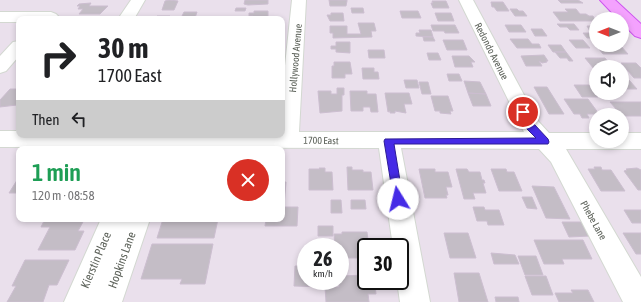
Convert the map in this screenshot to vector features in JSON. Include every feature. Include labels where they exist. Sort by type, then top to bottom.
[{"type":"main road","points":[[607,0],[641,33]]},
{"type":"street","points":[[128,16],[138,0]]},
{"type":"street","name":"Hollywood Avenue","points":[[288,139],[299,0]]},
{"type":"street","name":"Redondo Avenue","points":[[466,0],[530,126],[545,142]]},
{"type":"street","points":[[0,17],[16,17]]},
{"type":"street","points":[[0,42],[16,42]]},
{"type":"street","points":[[0,67],[16,49]]},
{"type":"street","name":"1700 East","points":[[0,138],[16,138]]},
{"type":"street","name":"1700 East","points":[[65,138],[155,144],[288,139],[545,142],[641,141]]},
{"type":"street","points":[[389,141],[414,302]]},
{"type":"street","name":"Phebe Lane","points":[[545,142],[559,156],[639,302]]},
{"type":"street","name":"Kierstin Place","points":[[79,302],[113,222]]},
{"type":"street","name":"Hopkins Lane","points":[[106,302],[136,222]]},
{"type":"building","points":[[245,0],[268,0],[268,4],[248,5],[244,4]]},
{"type":"building","points":[[329,0],[347,0],[346,6],[330,6]]},
{"type":"building","points":[[558,0],[578,0],[583,3],[561,3]]},
{"type":"building","points":[[165,1],[178,1],[174,10],[162,10]]},
{"type":"building","points":[[432,1],[446,1],[449,8],[433,8],[431,3],[433,3]]},
{"type":"building","points":[[491,2],[503,2],[509,11],[497,11],[494,7],[492,7]]},
{"type":"building","points":[[91,3],[89,6],[108,6],[100,14],[79,14],[83,9],[78,9],[80,6],[77,6],[79,4]]},
{"type":"building","points":[[236,8],[246,8],[245,11],[235,11]]},
{"type":"building","points":[[351,8],[363,8],[364,13],[352,13]]},
{"type":"building","points":[[510,9],[523,11],[527,16],[515,16]]},
{"type":"building","points":[[565,9],[576,9],[580,14],[586,14],[589,16],[589,21],[560,21],[553,12],[568,12]]},
{"type":"building","points":[[254,11],[268,11],[268,16],[249,16],[249,13],[254,13]]},
{"type":"building","points":[[400,11],[418,11],[421,18],[402,18]]},
{"type":"building","points":[[184,12],[197,12],[196,16],[182,16]]},
{"type":"building","points":[[331,13],[343,13],[344,21],[330,21],[327,15],[331,15]]},
{"type":"building","points":[[435,13],[451,13],[454,21],[438,21]]},
{"type":"building","points":[[358,23],[374,23],[376,31],[371,31],[372,37],[333,38],[333,33],[330,33],[330,26],[347,26],[347,34],[361,34]]},
{"type":"building","points":[[557,24],[574,24],[579,30],[570,30],[567,27],[560,27]]},
{"type":"building","points":[[431,25],[455,25],[459,33],[433,31]]},
{"type":"building","points":[[505,25],[521,25],[526,32],[509,32]]},
{"type":"building","points":[[531,29],[542,29],[547,36],[535,36]]},
{"type":"building","points":[[419,30],[431,30],[433,37],[416,36],[416,33],[420,33]]},
{"type":"building","points":[[583,33],[589,33],[589,38],[587,38]]},
{"type":"building","points":[[423,37],[433,37],[435,41],[424,41]]},
{"type":"building","points":[[510,39],[528,39],[532,44],[539,44],[541,48],[517,48]]},
{"type":"building","points":[[443,40],[463,40],[467,50],[447,50]]},
{"type":"building","points":[[569,40],[583,40],[589,47],[589,48],[576,48]]},
{"type":"building","points":[[336,42],[350,42],[350,53],[336,52],[336,49],[331,49],[331,46],[336,46]]},
{"type":"building","points":[[548,45],[561,45],[566,52],[553,52]]},
{"type":"building","points":[[368,50],[384,50],[385,58],[369,58]]},
{"type":"building","points":[[555,52],[566,52],[573,61],[569,61],[567,58],[560,58]]},
{"type":"building","points":[[601,52],[626,52],[628,54],[603,54]]},
{"type":"building","points":[[427,53],[438,53],[441,60],[429,60]]},
{"type":"building","points":[[544,55],[548,61],[542,63],[539,61],[542,66],[526,66],[521,56]]},
{"type":"building","points":[[452,56],[469,56],[475,62],[471,62],[473,67],[455,67]]},
{"type":"building","points":[[585,58],[605,58],[607,60],[589,60],[589,63]]},
{"type":"building","points":[[334,62],[350,62],[352,74],[345,74],[345,78],[332,78],[332,66],[334,66]]},
{"type":"building","points":[[629,63],[636,63],[641,68],[641,78],[634,78],[629,72]]},
{"type":"building","points":[[362,68],[374,68],[374,72],[378,72],[379,79],[363,79]]},
{"type":"building","points":[[447,74],[459,74],[462,81],[449,81]]},
{"type":"building","points":[[404,80],[417,80],[419,88],[406,88]]},
{"type":"building","points":[[629,80],[637,89],[629,89]]},
{"type":"building","points":[[464,81],[480,82],[486,94],[468,93]]},
{"type":"building","points":[[419,82],[428,82],[431,94],[422,94]]},
{"type":"building","points":[[574,85],[589,85],[589,97],[582,97]]},
{"type":"building","points":[[534,87],[547,87],[564,114],[549,114]]},
{"type":"building","points":[[337,88],[344,88],[344,95],[342,95],[342,111],[320,113],[318,91],[331,91],[331,94],[337,94]]},
{"type":"building","points":[[10,89],[16,89],[16,105],[0,107],[0,100]]},
{"type":"building","points":[[350,91],[367,91],[367,94],[376,94],[378,112],[371,112],[370,107],[363,107],[363,111],[351,111]]},
{"type":"building","points":[[385,93],[409,93],[412,104],[404,104],[406,113],[395,111],[395,113],[390,113],[390,111],[388,112]]},
{"type":"building","points":[[468,93],[486,94],[491,106],[473,106]]},
{"type":"building","points":[[431,96],[448,96],[453,111],[450,111],[451,114],[435,111]]},
{"type":"building","points":[[564,99],[588,99],[595,108],[589,108],[589,114],[587,114],[589,118],[582,118],[580,114],[574,114]]},
{"type":"building","points":[[610,102],[641,102],[641,116],[629,116],[629,108],[615,108]]},
{"type":"building","points":[[347,167],[352,167],[352,170],[371,172],[373,190],[348,190]]},
{"type":"building","points":[[594,167],[601,167],[602,170],[611,170],[625,191],[601,191],[588,169],[595,169]]},
{"type":"building","points":[[319,168],[325,168],[325,172],[332,172],[333,190],[309,190],[309,169],[320,169]]},
{"type":"building","points":[[637,168],[641,170],[641,190],[638,190],[624,171],[627,170],[626,169]]},
{"type":"building","points":[[419,169],[435,169],[435,172],[448,172],[452,187],[446,187],[448,195],[446,195],[447,198],[425,198]]},
{"type":"building","points":[[456,169],[467,169],[469,172],[480,172],[482,180],[484,180],[485,183],[483,183],[486,193],[473,193],[475,199],[464,199]]},
{"type":"building","points":[[491,169],[506,169],[507,172],[514,172],[522,191],[499,191]]},
{"type":"building","points":[[16,182],[16,193],[9,193]]},
{"type":"building","points":[[532,186],[554,187],[570,219],[546,218]]},
{"type":"building","points":[[522,197],[532,197],[537,209],[527,208]]},
{"type":"building","points":[[331,200],[341,200],[342,213],[331,213]]},
{"type":"building","points":[[351,200],[365,200],[366,209],[351,209]]},
{"type":"building","points":[[285,207],[298,207],[297,226],[265,226],[266,222],[285,222]]},
{"type":"building","points":[[473,207],[484,207],[485,210],[499,210],[504,225],[488,225],[487,221],[477,221]]},
{"type":"building","points":[[624,210],[641,210],[641,223],[632,223]]},
{"type":"building","points":[[44,222],[83,222],[78,231],[84,231],[75,250],[38,250],[50,227],[41,227]]},
{"type":"building","points":[[162,222],[217,222],[214,238],[157,238]]},
{"type":"building","points":[[562,222],[582,222],[590,236],[569,237]]},
{"type":"building","points":[[318,226],[333,226],[333,236],[318,236]]},
{"type":"building","points":[[342,232],[367,232],[368,238],[357,238],[357,258],[349,258],[349,238],[334,238],[334,234],[342,234]]},
{"type":"building","points":[[444,233],[468,233],[476,258],[450,258]]},
{"type":"building","points":[[623,233],[641,233],[641,254],[636,254]]},
{"type":"building","points":[[534,240],[583,240],[592,259],[562,259],[564,264],[544,264]]},
{"type":"building","points":[[152,244],[213,244],[205,284],[180,284],[182,279],[141,279]]},
{"type":"building","points":[[491,253],[515,255],[519,264],[494,264]]},
{"type":"building","points":[[518,256],[536,256],[543,275],[525,275]]},
{"type":"building","points":[[25,260],[69,260],[57,285],[49,285],[43,302],[7,302],[16,286],[12,286]]},
{"type":"building","points":[[295,266],[297,266],[297,286],[294,286]]},
{"type":"building","points":[[454,273],[479,273],[488,302],[459,302]]},
{"type":"building","points":[[357,275],[357,290],[376,290],[376,294],[368,294],[369,302],[326,302],[325,290],[349,290],[349,276]]},
{"type":"building","points":[[525,276],[546,276],[553,295],[532,295]]},
{"type":"building","points":[[571,290],[588,290],[594,302],[559,302],[555,293],[573,293]]},
{"type":"building","points":[[495,297],[518,297],[519,302],[496,302]]},
{"type":"route","points":[[398,199],[389,141],[545,142],[530,126],[523,112]]}]
